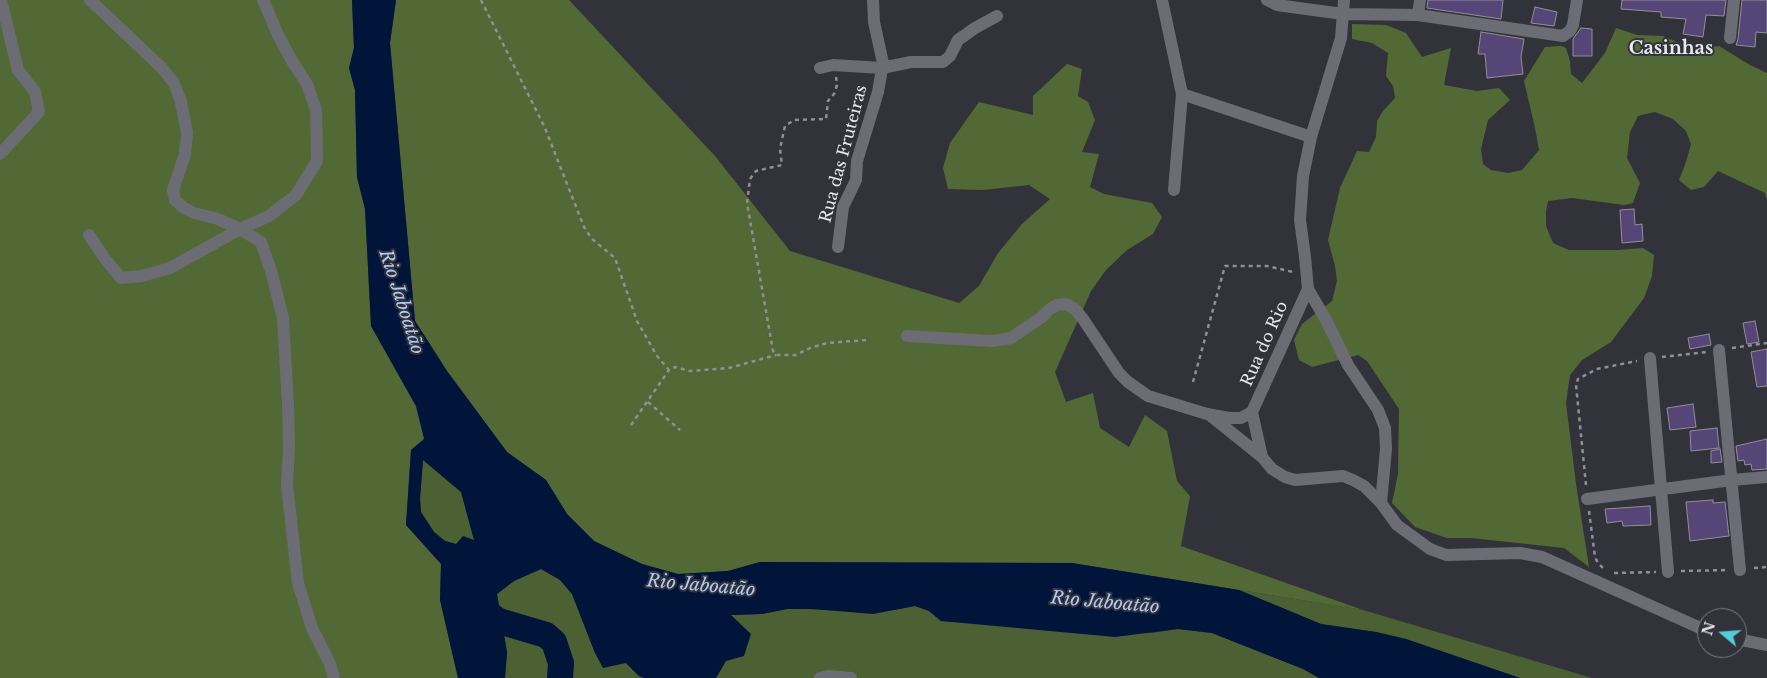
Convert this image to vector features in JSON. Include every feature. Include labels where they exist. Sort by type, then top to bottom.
[{"type":"street","points":[[0,154],[39,112],[36,92],[18,70],[1,0]]},
{"type":"street","points":[[90,0],[162,68],[174,83],[182,102],[187,133],[185,154],[173,190],[175,200],[184,208],[194,213],[218,219],[240,229],[260,242],[271,271],[283,318],[288,404],[287,484],[298,583],[312,628],[330,664],[334,678]]},
{"type":"street","points":[[89,235],[121,278],[142,276],[170,268],[240,229],[269,216],[296,195],[317,161],[316,110],[307,84],[283,44],[263,0]]},
{"type":"street","name":"Rua das Fruteiras","points":[[838,247],[843,207],[856,180],[857,160],[878,92],[883,64],[874,22],[873,0]]},
{"type":"street","points":[[1162,0],[1182,94],[1174,190]]},
{"type":"street","points":[[1267,0],[1277,5],[1343,14],[1418,15],[1563,36],[1568,34],[1573,25],[1577,0]]},
{"type":"street","points":[[1344,0],[1341,38],[1311,137],[1303,176],[1300,220],[1308,289],[1348,365],[1378,410],[1385,428],[1386,449],[1381,503]]},
{"type":"street","points":[[1418,15],[1420,0]]},
{"type":"street","points":[[1730,38],[1734,0]]},
{"type":"street","name":"Rua das Fruteiras","points":[[820,68],[836,65],[882,68],[911,62],[944,62],[950,56],[958,40],[997,16]]},
{"type":"street","points":[[1182,94],[1311,137]]},
{"type":"street","name":"Rua do Rio","points":[[907,336],[992,341],[1011,338],[1042,317],[1050,309],[1057,305],[1066,304],[1075,309],[1083,319],[1105,354],[1128,382],[1148,396],[1210,415],[1241,418],[1252,412],[1308,289]]},
{"type":"street","points":[[1719,350],[1740,570]]},
{"type":"street","points":[[1650,358],[1668,572]]},
{"type":"street","name":"Rua do Rio","points":[[1252,412],[1262,457]]},
{"type":"street","points":[[1210,415],[1262,457],[1272,470],[1285,477],[1295,480],[1343,476],[1364,486],[1381,503],[1397,525],[1430,549],[1446,555],[1520,553],[1542,557],[1697,627]]},
{"type":"street","points":[[1587,499],[1767,477]]},
{"type":"street","points":[[1747,641],[1767,646]]},
{"type":"street","points":[[820,678],[828,676],[850,678]]},
{"type":"path","points":[[481,0],[545,128],[584,227],[592,239],[615,258],[637,321],[657,356],[669,370]]},
{"type":"path","points":[[776,355],[773,351],[747,203],[750,179],[756,171],[782,165],[780,149],[785,126],[794,120],[826,119],[828,101],[834,94],[836,85],[836,65]]},
{"type":"path","points":[[1192,382],[1225,266],[1267,266],[1293,272],[1306,268]]},
{"type":"path","points":[[631,425],[669,370],[675,367],[690,371],[729,368],[776,355],[796,355],[827,343],[867,340]]},
{"type":"path","points":[[647,402],[680,430]]},
{"type":"green space","points":[[0,0],[352,0],[354,48],[349,68],[355,90],[357,177],[365,209],[371,326],[416,406],[425,439],[411,450],[406,525],[441,564],[440,600],[458,678],[0,678]]},
{"type":"green space","points":[[396,0],[569,0],[715,156],[790,251],[959,303],[979,286],[998,253],[1022,224],[1050,199],[1029,185],[983,190],[948,189],[943,168],[950,143],[979,102],[1033,115],[1033,96],[1067,64],[1082,69],[1078,96],[1088,102],[1095,120],[1082,152],[1099,154],[1090,187],[1104,194],[1152,203],[1162,217],[1153,234],[1127,250],[1106,270],[1091,291],[1055,372],[1066,402],[1093,393],[1100,428],[1129,447],[1145,415],[1167,431],[1177,481],[1190,496],[1181,546],[1363,610],[1072,563],[760,562],[728,571],[678,574],[642,564],[594,541],[567,514],[546,480],[507,452],[447,371],[415,321],[390,43]]},
{"type":"green space","points":[[1352,24],[1386,25],[1406,33],[1422,57],[1451,48],[1444,85],[1477,91],[1499,88],[1510,100],[1488,120],[1481,149],[1483,164],[1491,170],[1508,173],[1522,170],[1539,150],[1524,81],[1545,47],[1561,46],[1566,48],[1571,74],[1582,83],[1605,53],[1616,28],[1637,35],[1663,36],[1695,50],[1719,46],[1767,73],[1767,200],[1765,193],[1718,171],[1704,187],[1691,190],[1679,180],[1691,144],[1686,131],[1673,119],[1655,112],[1638,116],[1630,132],[1627,158],[1640,183],[1633,203],[1624,205],[1572,198],[1548,201],[1546,226],[1553,243],[1569,250],[1643,248],[1654,255],[1652,276],[1644,298],[1611,342],[1582,360],[1570,375],[1566,403],[1589,567],[1564,548],[1471,538],[1447,538],[1415,527],[1392,503],[1398,474],[1399,409],[1367,361],[1358,355],[1312,367],[1299,360],[1294,340],[1302,324],[1332,301],[1337,281],[1328,240],[1340,188],[1357,151],[1369,152],[1376,137],[1377,121],[1395,98],[1393,86],[1386,76],[1388,53],[1372,43],[1352,39]]},
{"type":"green space","points":[[423,460],[461,492],[474,540],[456,544],[445,541],[434,532],[421,512]]},
{"type":"green space","points":[[541,569],[560,580],[572,594],[595,653],[626,663],[639,676],[644,678],[505,678],[507,652],[497,594],[514,581]]},
{"type":"green space","points":[[1239,590],[1363,610],[1592,678],[1520,678],[1406,639],[1376,632],[1321,624]]},
{"type":"green space","points":[[915,606],[929,611],[941,621],[1152,633],[1178,629],[1212,633],[1303,669],[1319,678],[716,678],[726,661],[730,615],[762,614],[787,609],[895,610]]},
{"type":"water","name":"Rio Jaboatão","points":[[352,0],[396,0],[390,43],[415,321],[447,371],[507,452],[546,480],[567,514],[594,541],[642,564],[678,574],[728,571],[760,562],[1072,563],[1239,590],[1321,624],[1376,632],[1406,639],[1520,678],[1319,678],[1303,669],[1212,633],[1178,629],[1115,637],[941,621],[929,611],[915,606],[873,614],[787,609],[762,614],[731,615],[751,634],[744,656],[726,661],[716,678],[644,678],[639,676],[626,663],[603,668],[595,653],[572,594],[560,580],[541,569],[514,581],[497,594],[507,652],[505,678],[458,678],[440,600],[441,564],[406,525],[411,450],[424,439],[416,406],[371,326],[365,209],[357,177],[355,90],[349,68],[354,48]],"holes":[[[423,460],[461,492],[474,540],[463,536],[456,544],[445,541],[434,532],[421,512]]]},
{"type":"building","points":[[1428,0],[1503,0],[1501,19],[1427,8]]},
{"type":"building","points":[[1622,0],[1726,0],[1724,16],[1706,15],[1703,37],[1683,34],[1686,19],[1661,17],[1661,12],[1621,9]]},
{"type":"building","points":[[1742,0],[1767,0],[1767,33],[1756,32],[1755,47],[1736,45]]},
{"type":"building","points":[[1535,7],[1557,12],[1554,26],[1531,23]]},
{"type":"building","points":[[1581,28],[1592,29],[1592,56],[1573,56],[1573,39]]},
{"type":"building","points":[[1481,32],[1524,39],[1521,57],[1523,74],[1487,78],[1485,54],[1478,54]]},
{"type":"building","points":[[1634,209],[1635,225],[1642,224],[1643,241],[1622,243],[1620,210]]},
{"type":"building","points":[[1755,321],[1759,342],[1747,344],[1743,323]]},
{"type":"building","points":[[1709,334],[1711,345],[1690,349],[1688,338]]},
{"type":"building","points":[[1767,349],[1767,386],[1757,387],[1751,352]]},
{"type":"building","points":[[1693,404],[1696,427],[1670,430],[1667,408]]},
{"type":"building","points":[[1717,428],[1719,448],[1691,451],[1690,431]]},
{"type":"building","points":[[1767,439],[1767,469],[1752,470],[1751,464],[1745,465],[1744,460],[1738,461],[1736,446]]},
{"type":"building","points":[[1720,449],[1722,462],[1711,463],[1711,451]]},
{"type":"building","points":[[1713,500],[1713,503],[1725,502],[1729,536],[1690,541],[1686,502]]},
{"type":"building","points":[[1650,506],[1651,525],[1623,526],[1622,521],[1607,523],[1605,509]]},
{"type":"waterway","points":[[479,598],[487,613],[499,621],[546,635],[554,642],[561,663],[560,678]]},
{"type":"district","name":"Casinhas","points":[[1671,49]]}]
